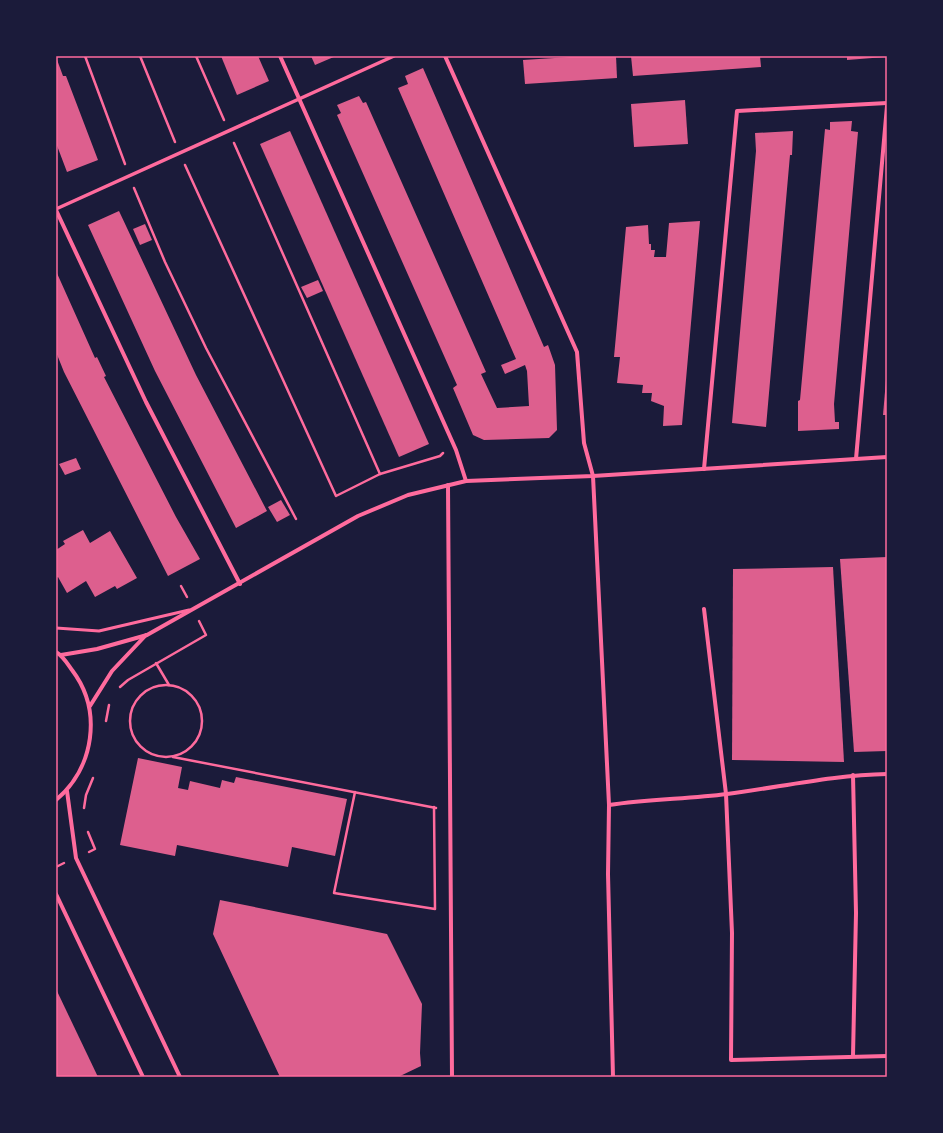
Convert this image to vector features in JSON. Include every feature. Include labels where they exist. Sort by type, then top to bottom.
[{"type":"street","points":[[280,56],[456,450],[466,481]]},
{"type":"street","points":[[240,584],[146,402],[56,209],[394,56]]},
{"type":"street","points":[[446,56],[577,352],[584,443],[593,476],[609,805],[608,874],[612,1077]]},
{"type":"street","points":[[704,469],[737,111],[887,103]]},
{"type":"street","points":[[856,459],[887,106]]},
{"type":"street","points":[[61,655],[97,649],[147,635],[240,584],[358,516],[408,494],[466,481],[593,476],[887,457]]},
{"type":"street","points":[[448,485],[452,1077]]},
{"type":"street","points":[[704,609],[726,794],[732,933],[731,1060],[887,1056]]},
{"type":"street","points":[[90,706],[112,671],[147,635]]},
{"type":"street","points":[[56,652],[61,655],[81,681],[90,706],[91,736],[83,766],[67,791],[56,800]]},
{"type":"street","points":[[609,805],[642,800],[726,794],[853,775],[887,774]]},
{"type":"street","points":[[853,775],[856,913],[853,1056]]},
{"type":"street","points":[[67,791],[76,858],[180,1077]]},
{"type":"street","points":[[56,894],[143,1077]]},
{"type":"lane","points":[[56,628],[98,631],[193,609]]},
{"type":"path","points":[[85,56],[130,176],[166,262],[206,348],[296,519]]},
{"type":"path","points":[[140,56],[180,153],[336,496],[380,474],[440,456],[443,452],[456,450]]},
{"type":"path","points":[[196,56],[380,474]]},
{"type":"path","points":[[119,688],[128,680],[206,635],[181,586]]},
{"type":"path","points":[[156,664],[169,685]]},
{"type":"path","points":[[173,757],[186,752],[197,741],[202,727],[202,712],[194,698],[182,689],[169,685],[156,687],[144,693],[135,703],[130,716],[131,729],[136,742],[146,752],[159,757],[173,757],[450,811]]},
{"type":"path","points":[[106,726],[108,707],[111,700]]},
{"type":"path","points":[[84,809],[86,795],[94,774]]},
{"type":"path","points":[[355,792],[334,893],[435,909],[434,807]]},
{"type":"path","points":[[56,867],[95,849],[87,829]]},
{"type":"building","points":[[221,56],[258,56],[269,81],[237,95]]},
{"type":"building","points":[[311,56],[336,56],[315,65]]},
{"type":"building","points":[[586,56],[616,56],[617,78],[525,84],[523,60]]},
{"type":"building","points":[[631,56],[760,56],[761,67],[633,76]]},
{"type":"building","points":[[847,56],[885,56],[885,57],[847,60]]},
{"type":"building","points":[[56,57],[63,76],[66,76],[98,160],[67,172],[56,143]]},
{"type":"building","points":[[423,68],[544,347],[548,345],[555,365],[557,430],[549,438],[484,440],[473,435],[453,388],[457,385],[337,115],[341,113],[337,105],[359,96],[363,103],[366,102],[486,372],[481,374],[497,408],[529,406],[527,371],[525,365],[505,374],[501,365],[516,359],[398,88],[408,84],[405,76]]},
{"type":"building","points":[[685,100],[688,144],[634,147],[631,104]]},
{"type":"building","points":[[852,121],[851,131],[858,132],[834,404],[835,422],[839,422],[839,429],[798,431],[798,401],[800,400],[825,129],[830,130],[830,122]]},
{"type":"building","points":[[290,131],[429,444],[399,457],[260,144]]},
{"type":"building","points":[[793,131],[766,427],[732,423],[756,151],[755,133]]},
{"type":"building","points":[[119,211],[196,375],[267,511],[236,528],[155,371],[88,225]]},
{"type":"building","points":[[700,221],[682,425],[663,426],[664,406],[651,401],[652,393],[642,393],[643,385],[617,383],[620,357],[614,357],[626,227],[648,225],[649,244],[651,244],[651,250],[655,250],[654,257],[666,257],[669,223]]},
{"type":"building","points":[[145,224],[152,240],[140,245],[133,229]]},
{"type":"building","points":[[56,271],[95,358],[97,357],[106,376],[104,377],[176,517],[200,559],[168,576],[64,372],[56,352]]},
{"type":"building","points":[[318,280],[323,291],[307,298],[301,287]]},
{"type":"building","points":[[886,380],[887,415],[883,415]]},
{"type":"building","points":[[76,458],[81,469],[65,475],[59,464]]},
{"type":"building","points":[[281,500],[290,515],[277,522],[268,507]]},
{"type":"building","points":[[83,530],[90,543],[110,531],[137,578],[117,589],[115,586],[95,597],[86,581],[67,593],[58,577],[56,578],[56,550],[65,544],[63,541]]},
{"type":"building","points":[[887,557],[887,751],[854,752],[840,559]]},
{"type":"building","points":[[833,567],[844,762],[732,760],[733,569]]},
{"type":"building","points":[[138,758],[182,767],[178,788],[188,790],[190,781],[220,788],[222,780],[234,783],[236,777],[347,799],[335,856],[292,847],[288,867],[177,845],[175,856],[120,845]]},
{"type":"building","points":[[220,900],[387,934],[422,1004],[420,1053],[421,1066],[398,1077],[280,1077],[213,934]]},
{"type":"building","points":[[56,989],[98,1077],[56,1077]]}]
